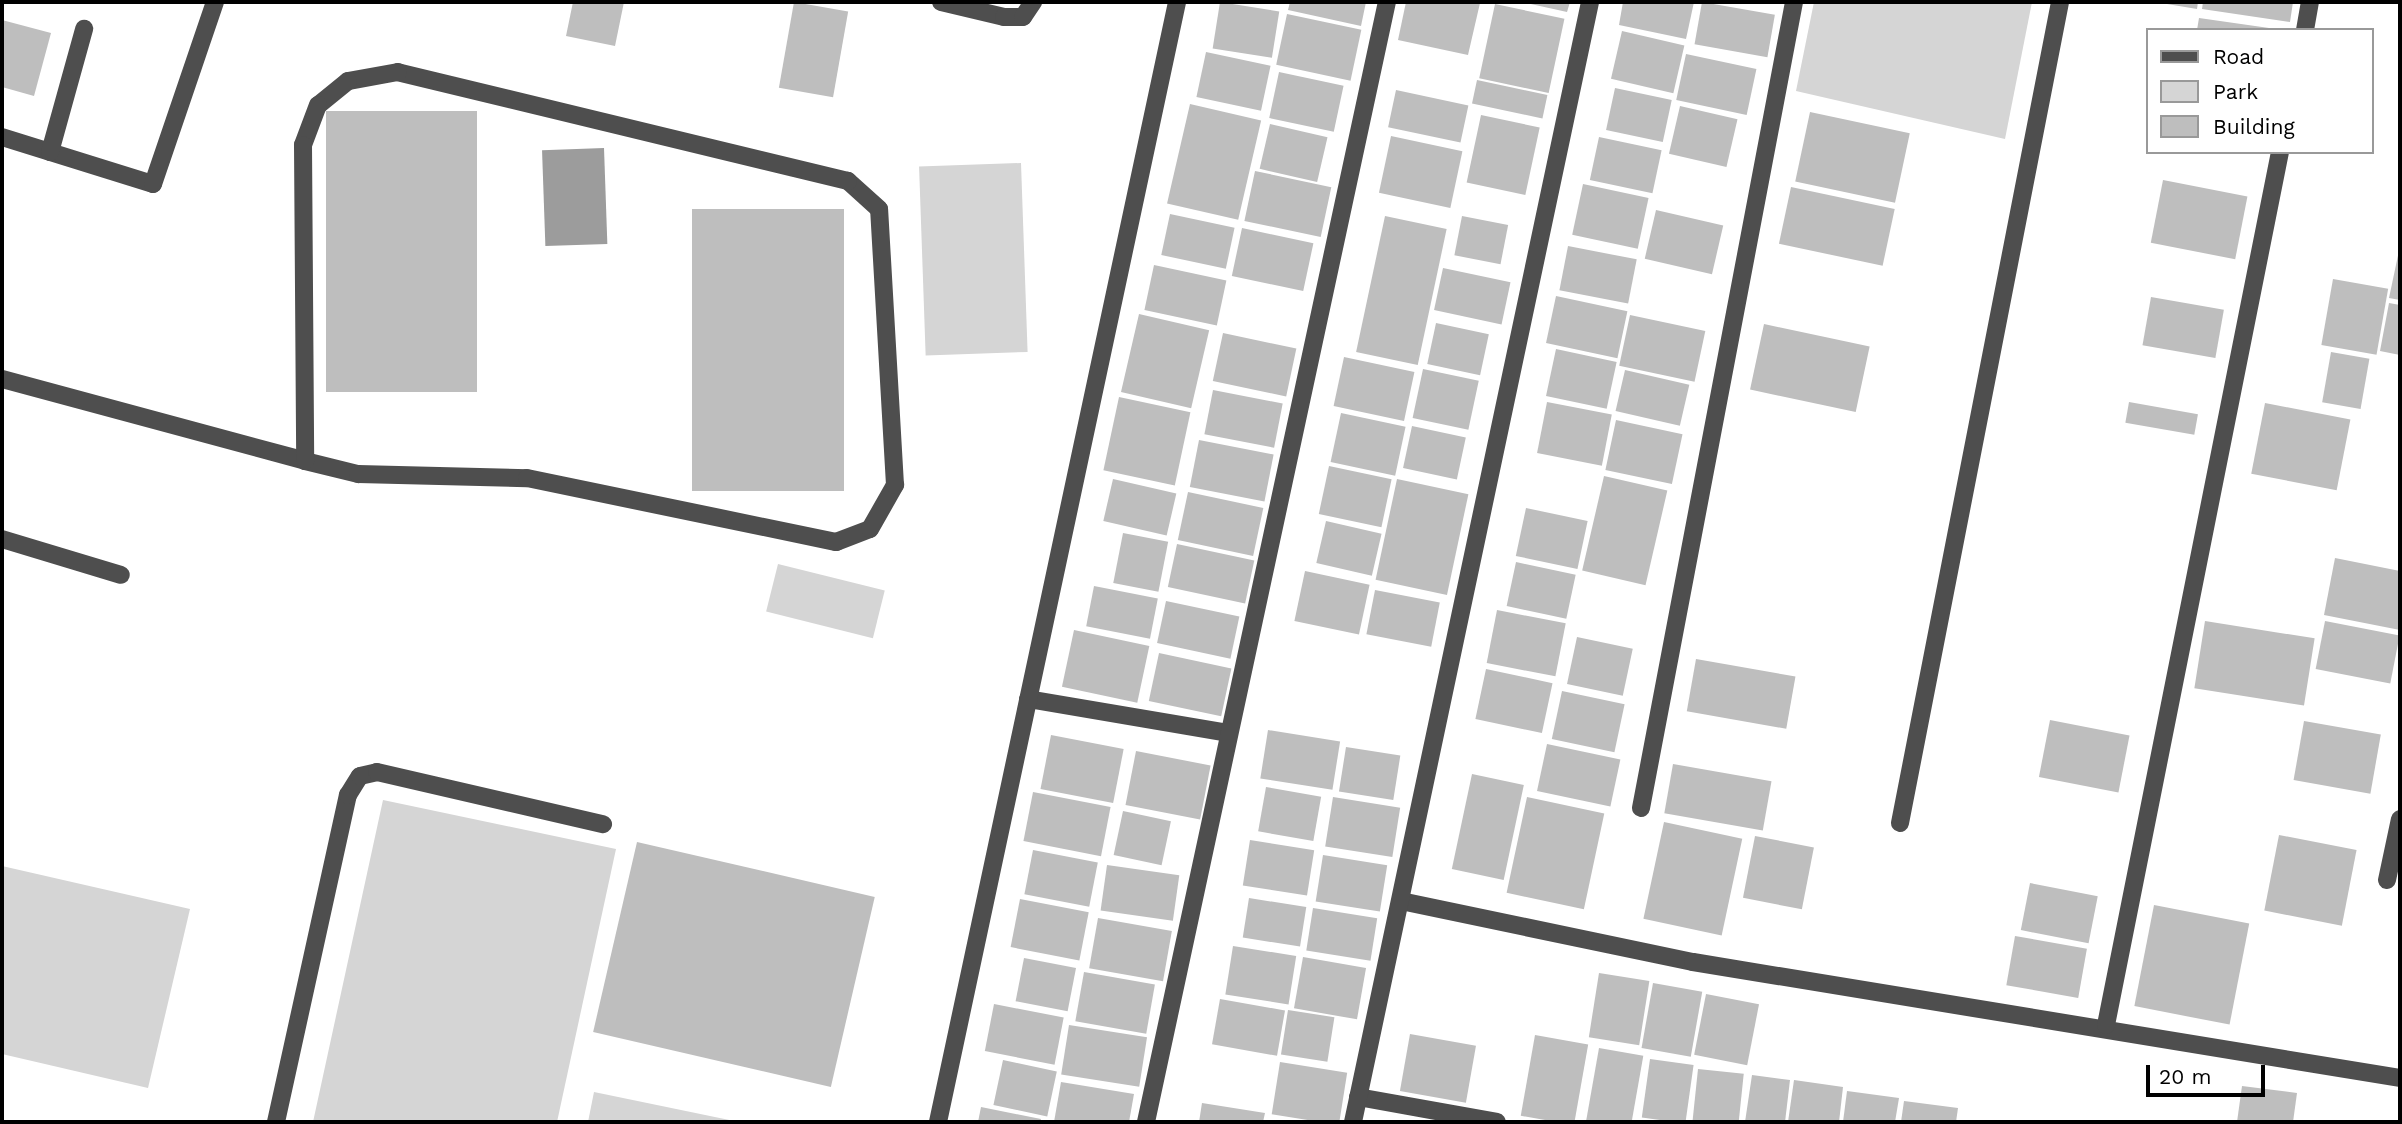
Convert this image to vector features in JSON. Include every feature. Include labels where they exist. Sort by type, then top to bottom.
[{"type":"street","points":[[2,137],[153,184],[215,2]]},
{"type":"street","points":[[941,2],[1023,17],[1033,2]]},
{"type":"street","points":[[938,1122],[1177,2]]},
{"type":"street","points":[[1146,1122],[1387,2]]},
{"type":"street","points":[[1353,1122],[1590,2]]},
{"type":"street","points":[[1641,808],[1794,2]]},
{"type":"street","points":[[1900,824],[2060,2]]},
{"type":"street","points":[[2305,28],[2310,2]]},
{"type":"street","points":[[50,152],[84,29]]},
{"type":"street","points":[[2,379],[305,461],[358,474],[527,478],[818,541],[854,538],[882,517],[895,485],[879,209],[848,181],[425,78],[381,71],[348,80],[318,106],[303,145],[305,461]]},
{"type":"street","points":[[2106,1025],[2280,154]]},
{"type":"street","points":[[2,539],[121,575]]},
{"type":"street","points":[[1028,699],[1229,733]]},
{"type":"street","points":[[276,1122],[348,795],[360,776],[377,772],[603,824]]},
{"type":"street","points":[[2387,880],[2400,819]]},
{"type":"street","points":[[1401,901],[1693,962],[2106,1025],[2400,1078]]},
{"type":"street","points":[[1359,1097],[1497,1122]]},
{"type":"green space","points":[[1814,2],[2032,2],[2005,139],[1796,91]]},
{"type":"green space","points":[[1021,163],[1028,352],[926,355],[919,167]]},
{"type":"green space","points":[[778,564],[885,591],[873,638],[766,612]]},
{"type":"green space","points":[[383,800],[616,849],[557,1122],[313,1122]]},
{"type":"green space","points":[[2,866],[190,909],[148,1088],[2,1054]]},
{"type":"green space","points":[[594,1092],[739,1122],[588,1122]]},
{"type":"shaded area","points":[[604,148],[607,244],[545,246],[542,150]]},
{"type":"building","points":[[573,2],[624,2],[615,46],[566,36]]},
{"type":"building","points":[[794,2],[848,12],[833,97],[779,88]]},
{"type":"building","points":[[1220,2],[1279,11],[1272,58],[1213,48]]},
{"type":"building","points":[[1290,2],[1366,2],[1361,26],[1288,10]]},
{"type":"building","points":[[1406,2],[1480,3],[1468,55],[1398,40]]},
{"type":"building","points":[[1522,2],[1570,2],[1567,12]]},
{"type":"building","points":[[1623,2],[1694,2],[1686,39],[1619,25]]},
{"type":"building","points":[[1702,2],[1775,15],[1767,57],[1695,44]]},
{"type":"building","points":[[2155,2],[2198,2],[2197,9]]},
{"type":"building","points":[[2203,2],[2293,2],[2290,22],[2202,9]]},
{"type":"building","points":[[1495,4],[1564,19],[1549,93],[1479,78]]},
{"type":"building","points":[[1287,14],[1361,30],[1351,81],[1276,65]]},
{"type":"building","points":[[2199,18],[2269,28],[2197,28]]},
{"type":"building","points":[[2,20],[51,33],[34,96],[2,87]]},
{"type":"building","points":[[1622,31],[1684,45],[1673,93],[1611,79]]},
{"type":"building","points":[[1206,52],[1271,66],[1261,111],[1196,97]]},
{"type":"building","points":[[1686,54],[1756,69],[1747,115],[1676,100]]},
{"type":"building","points":[[1279,72],[1344,86],[1334,132],[1269,118]]},
{"type":"building","points":[[1477,80],[1547,95],[1542,118],[1472,103]]},
{"type":"building","points":[[1615,88],[1672,100],[1663,142],[1606,130]]},
{"type":"building","points":[[1396,90],[1468,105],[1460,143],[1388,127]]},
{"type":"building","points":[[1190,104],[1261,120],[1238,220],[1167,203]]},
{"type":"building","points":[[1680,106],[1737,119],[1726,167],[1669,154]]},
{"type":"building","points":[[326,111],[477,111],[477,392],[326,392]]},
{"type":"building","points":[[1810,112],[1910,133],[1895,203],[1795,181]]},
{"type":"building","points":[[1481,115],[1540,127],[1525,195],[1467,182]]},
{"type":"building","points":[[1270,124],[1327,137],[1317,182],[1260,169]]},
{"type":"building","points":[[1391,136],[1462,151],[1450,208],[1379,193]]},
{"type":"building","points":[[1599,137],[1662,150],[1652,193],[1590,180]]},
{"type":"building","points":[[1255,171],[1331,187],[1321,237],[1244,221]]},
{"type":"building","points":[[2163,180],[2247,196],[2235,259],[2151,243]]},
{"type":"building","points":[[1583,184],[1649,198],[1638,249],[1572,235]]},
{"type":"building","points":[[1791,187],[1895,209],[1883,266],[1779,244]]},
{"type":"building","points":[[692,209],[844,209],[844,491],[692,491]]},
{"type":"building","points":[[1656,210],[1723,226],[1712,274],[1645,259]]},
{"type":"building","points":[[1170,214],[1235,228],[1226,269],[1161,255]]},
{"type":"building","points":[[1385,216],[1447,229],[1418,365],[1356,352]]},
{"type":"building","points":[[1462,216],[1508,225],[1501,264],[1454,255]]},
{"type":"building","points":[[1242,228],[1313,243],[1303,291],[1232,276]]},
{"type":"building","points":[[1568,246],[1637,259],[1628,304],[1559,290]]},
{"type":"building","points":[[2400,246],[2400,300],[2389,298]]},
{"type":"building","points":[[1154,265],[1226,280],[1217,325],[1144,310]]},
{"type":"building","points":[[1443,268],[1510,282],[1502,324],[1434,310]]},
{"type":"building","points":[[2333,279],[2388,289],[2377,355],[2321,345]]},
{"type":"building","points":[[1556,296],[1627,311],[1617,358],[1546,343]]},
{"type":"building","points":[[2151,297],[2224,310],[2215,358],[2142,345]]},
{"type":"building","points":[[2389,303],[2400,305],[2400,355],[2380,351]]},
{"type":"building","points":[[1139,314],[1209,330],[1191,408],[1121,392]]},
{"type":"building","points":[[1630,315],[1705,331],[1695,382],[1619,366]]},
{"type":"building","points":[[1436,323],[1489,334],[1480,375],[1427,364]]},
{"type":"building","points":[[1764,324],[1870,346],[1856,412],[1750,390]]},
{"type":"building","points":[[1223,333],[1296,349],[1286,397],[1213,381]]},
{"type":"building","points":[[1556,349],[1617,362],[1607,409],[1546,396]]},
{"type":"building","points":[[2331,352],[2369,359],[2361,409],[2322,402]]},
{"type":"building","points":[[1344,357],[1414,372],[1404,421],[1334,406]]},
{"type":"building","points":[[1423,369],[1479,381],[1468,430],[1413,418]]},
{"type":"building","points":[[1625,370],[1689,385],[1680,426],[1616,411]]},
{"type":"building","points":[[1213,390],[1283,404],[1274,448],[1204,434]]},
{"type":"building","points":[[1119,397],[1190,412],[1175,486],[1103,470]]},
{"type":"building","points":[[1547,402],[1612,415],[1602,466],[1537,453]]},
{"type":"building","points":[[2129,402],[2198,414],[2194,435],[2125,423]]},
{"type":"building","points":[[2265,403],[2350,420],[2337,490],[2251,474]]},
{"type":"building","points":[[1341,413],[1406,427],[1395,476],[1331,462]]},
{"type":"building","points":[[1616,420],[1683,434],[1672,484],[1605,470]]},
{"type":"building","points":[[1412,426],[1466,437],[1457,479],[1403,468]]},
{"type":"building","points":[[1199,440],[1274,455],[1264,502],[1190,487]]},
{"type":"building","points":[[1329,466],[1392,479],[1381,527],[1319,514]]},
{"type":"building","points":[[1604,476],[1667,491],[1646,585],[1582,571]]},
{"type":"building","points":[[1113,479],[1176,494],[1167,536],[1103,521]]},
{"type":"building","points":[[1397,479],[1468,494],[1447,595],[1376,580]]},
{"type":"building","points":[[1188,492],[1263,508],[1253,556],[1178,540]]},
{"type":"building","points":[[1526,508],[1588,521],[1577,569],[1516,556]]},
{"type":"building","points":[[1326,521],[1382,534],[1372,576],[1316,563]]},
{"type":"building","points":[[1123,533],[1168,542],[1158,592],[1113,583]]},
{"type":"building","points":[[1177,544],[1254,560],[1245,603],[1168,587]]},
{"type":"building","points":[[2335,558],[2400,571],[2400,630],[2324,615]]},
{"type":"building","points":[[1516,562],[1576,575],[1566,619],[1507,606]]},
{"type":"building","points":[[1305,571],[1370,585],[1359,635],[1294,621]]},
{"type":"building","points":[[1094,586],[1158,598],[1150,639],[1086,626]]},
{"type":"building","points":[[1375,590],[1440,603],[1431,647],[1366,634]]},
{"type":"building","points":[[1166,601],[1239,617],[1230,659],[1157,643]]},
{"type":"building","points":[[1497,610],[1566,623],[1555,676],[1487,663]]},
{"type":"building","points":[[2205,621],[2315,638],[2304,706],[2194,688]]},
{"type":"building","points":[[2325,621],[2400,636],[2390,684],[2316,669]]},
{"type":"building","points":[[1074,630],[1149,646],[1137,703],[1062,687]]},
{"type":"building","points":[[1577,637],[1633,649],[1623,696],[1567,684]]},
{"type":"building","points":[[1159,653],[1231,668],[1221,716],[1149,701]]},
{"type":"building","points":[[1696,659],[1795,677],[1786,729],[1687,711]]},
{"type":"building","points":[[1486,669],[1553,683],[1542,733],[1475,719]]},
{"type":"building","points":[[1562,691],[1625,704],[1614,752],[1552,739]]},
{"type":"building","points":[[2050,720],[2130,735],[2118,792],[2039,777]]},
{"type":"building","points":[[2304,721],[2381,735],[2370,794],[2294,780]]},
{"type":"building","points":[[1268,730],[1340,741],[1332,790],[1260,778]]},
{"type":"building","points":[[1051,735],[1124,749],[1113,803],[1041,789]]},
{"type":"building","points":[[1547,744],[1620,760],[1610,807],[1537,791]]},
{"type":"building","points":[[1346,747],[1400,756],[1393,800],[1339,791]]},
{"type":"building","points":[[1136,751],[1211,766],[1200,819],[1126,805]]},
{"type":"building","points":[[1673,764],[1771,781],[1763,831],[1664,813]]},
{"type":"building","points":[[1472,774],[1524,785],[1504,880],[1452,869]]},
{"type":"building","points":[[1266,787],[1321,797],[1313,841],[1258,831]]},
{"type":"building","points":[[1033,792],[1111,807],[1101,856],[1023,841]]},
{"type":"building","points":[[1333,797],[1400,808],[1392,857],[1325,846]]},
{"type":"building","points":[[1527,797],[1604,813],[1584,909],[1507,893]]},
{"type":"building","points":[[1123,811],[1171,821],[1162,865],[1114,855]]},
{"type":"building","points":[[1664,822],[1742,839],[1722,935],[1643,919]]},
{"type":"building","points":[[2279,835],[2357,850],[2342,926],[2264,911]]},
{"type":"building","points":[[1755,836],[1814,847],[1802,909],[1743,898]]},
{"type":"building","points":[[1250,840],[1314,850],[1307,896],[1243,885]]},
{"type":"building","points":[[637,842],[875,897],[831,1087],[593,1032]]},
{"type":"building","points":[[1033,850],[1098,863],[1089,907],[1024,894]]},
{"type":"building","points":[[1323,855],[1387,865],[1380,912],[1316,901]]},
{"type":"building","points":[[1107,865],[1179,875],[1173,921],[1101,911]]},
{"type":"building","points":[[2030,883],[2098,896],[2089,943],[2021,930]]},
{"type":"building","points":[[1249,898],[1306,907],[1300,947],[1243,938]]},
{"type":"building","points":[[1020,899],[1089,912],[1079,960],[1011,947]]},
{"type":"building","points":[[2154,905],[2249,924],[2230,1025],[2134,1006]]},
{"type":"building","points":[[1313,908],[1377,918],[1370,961],[1306,950]]},
{"type":"building","points":[[1098,918],[1172,931],[1163,981],[1089,968]]},
{"type":"building","points":[[2015,936],[2087,949],[2078,998],[2006,985]]},
{"type":"building","points":[[1233,946],[1296,956],[1289,1004],[1225,994]]},
{"type":"building","points":[[1303,957],[1366,968],[1357,1019],[1294,1008]]},
{"type":"building","points":[[1024,958],[1076,968],[1068,1011],[1016,1001]]},
{"type":"building","points":[[1084,972],[1155,985],[1146,1034],[1075,1021]]},
{"type":"building","points":[[1599,973],[1649,981],[1639,1045],[1589,1037]]},
{"type":"building","points":[[1653,983],[1702,992],[1691,1057],[1642,1048]]},
{"type":"building","points":[[1706,994],[1759,1004],[1747,1065],[1694,1055]]},
{"type":"building","points":[[1220,999],[1285,1010],[1277,1056],[1212,1044]]},
{"type":"building","points":[[994,1004],[1064,1018],[1055,1065],[985,1051]]},
{"type":"building","points":[[1288,1010],[1334,1017],[1327,1062],[1281,1054]]},
{"type":"building","points":[[1069,1025],[1147,1037],[1139,1087],[1061,1074]]},
{"type":"building","points":[[1410,1034],[1476,1046],[1466,1103],[1400,1091]]},
{"type":"building","points":[[1535,1035],[1588,1044],[1574,1122],[1556,1122],[1521,1116]]},
{"type":"building","points":[[1599,1048],[1643,1056],[1632,1122],[1586,1122]]},
{"type":"building","points":[[1650,1059],[1694,1065],[1686,1122],[1642,1117]]},
{"type":"building","points":[[1003,1060],[1057,1071],[1047,1116],[993,1105]]},
{"type":"building","points":[[1280,1062],[1347,1073],[1339,1122],[1320,1122],[1272,1114]]},
{"type":"building","points":[[1698,1069],[1744,1074],[1739,1122],[1692,1122]]},
{"type":"building","points":[[1752,1075],[1790,1080],[1785,1122],[1745,1122]]},
{"type":"building","points":[[1794,1080],[1843,1087],[1839,1122],[1788,1122]]},
{"type":"building","points":[[1061,1082],[1134,1094],[1129,1122],[1054,1122]]},
{"type":"building","points":[[2242,1086],[2297,1093],[2293,1122],[2237,1122]]},
{"type":"building","points":[[1847,1091],[1899,1098],[1895,1122],[1843,1122]]},
{"type":"building","points":[[1904,1101],[1958,1108],[1956,1122],[1901,1122]]},
{"type":"building","points":[[1202,1103],[1265,1113],[1263,1122],[1199,1122]]},
{"type":"building","points":[[981,1107],[1041,1119],[1040,1122],[978,1122]]}]
